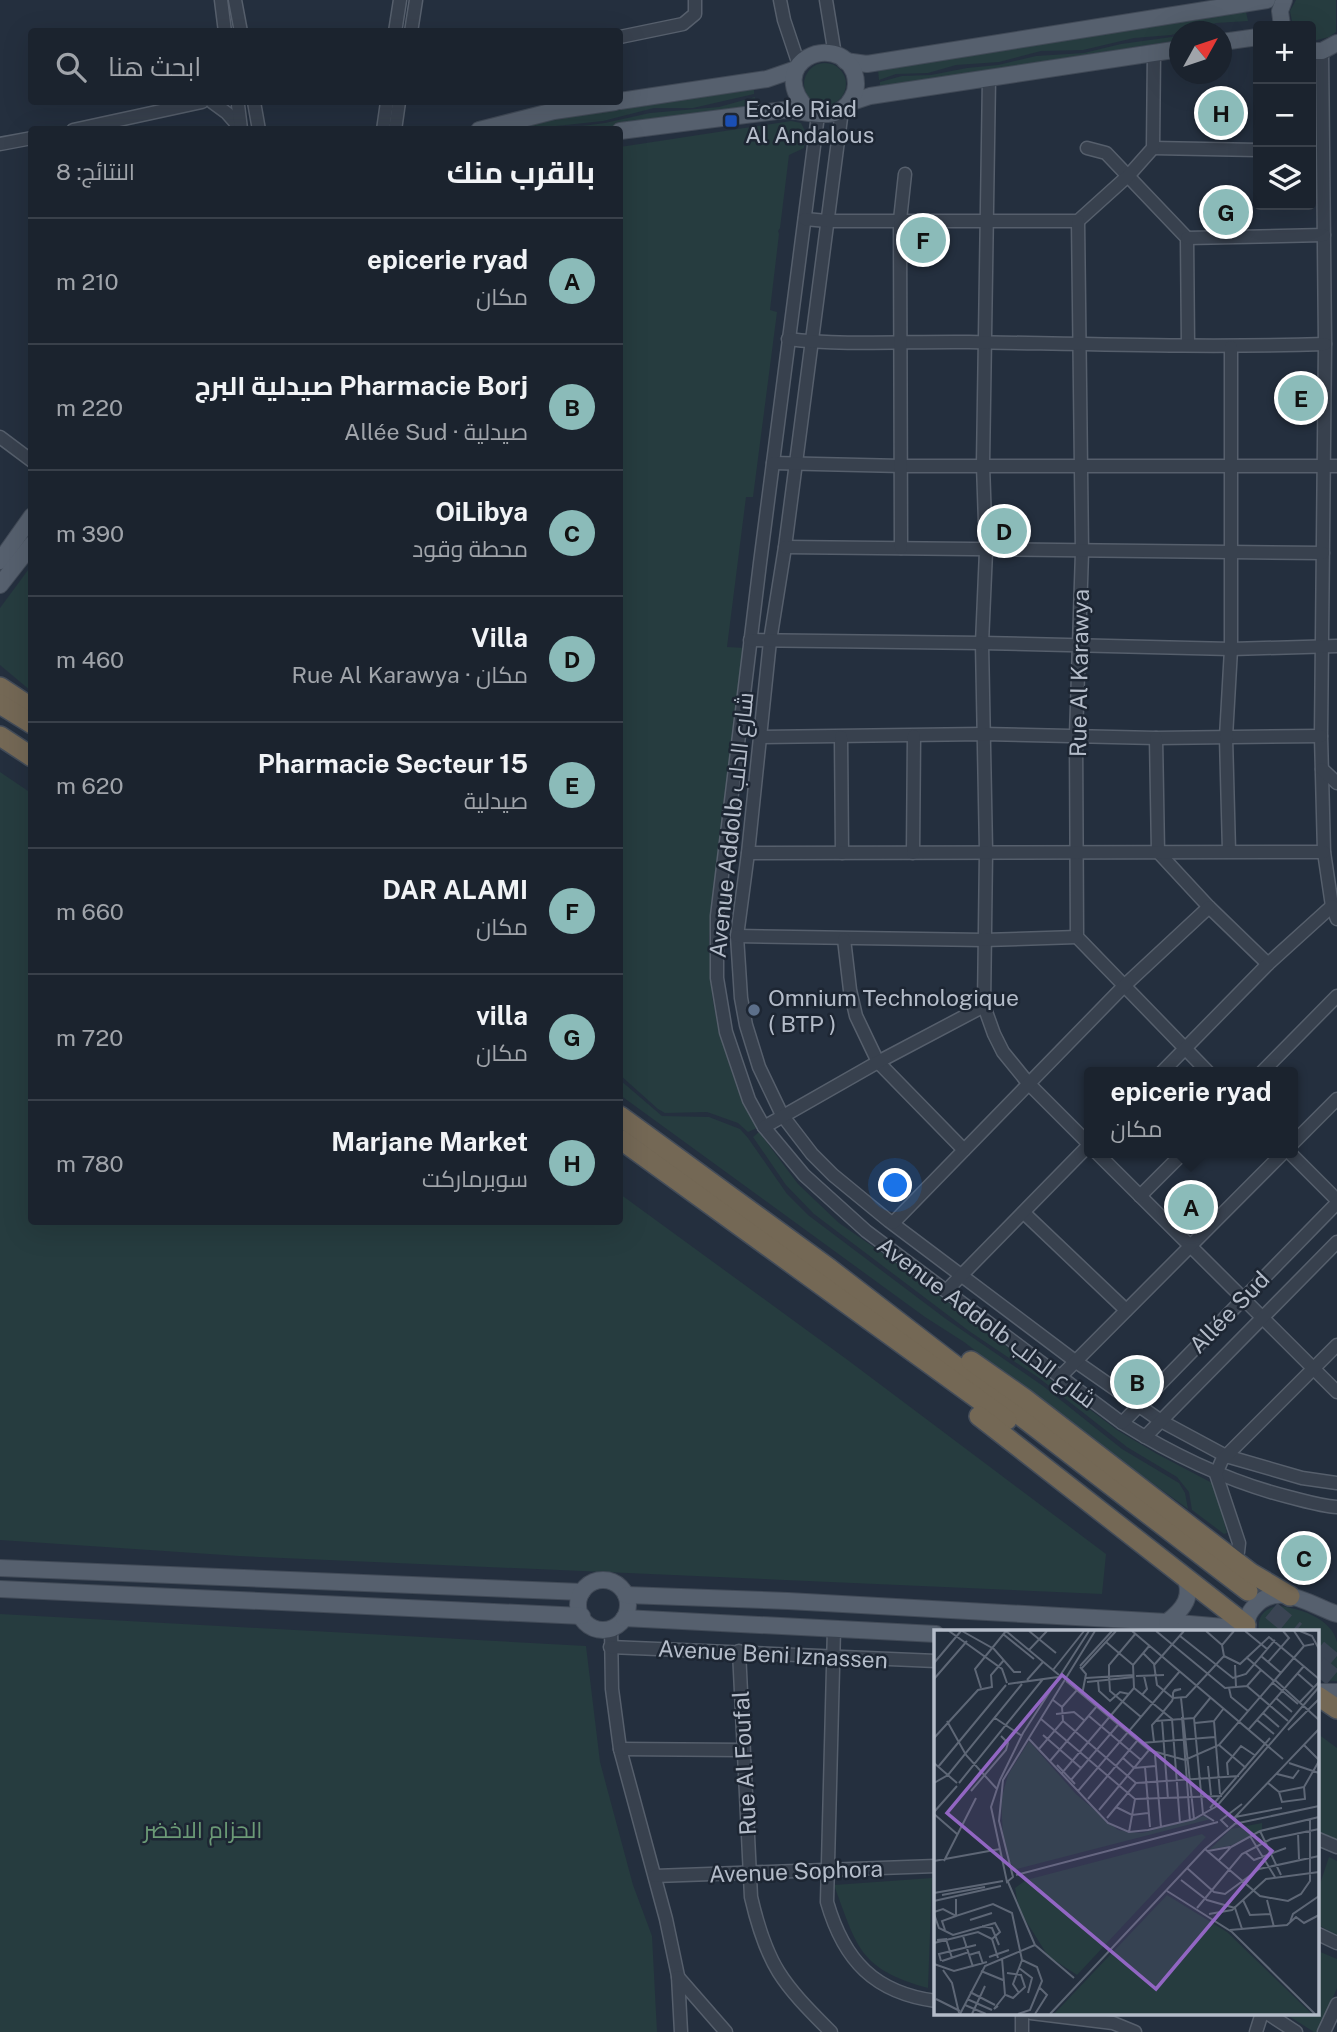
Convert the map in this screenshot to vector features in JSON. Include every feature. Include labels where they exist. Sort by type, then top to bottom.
[{"type":"highway","points":[[0,687],[28,705]]},
{"type":"highway","points":[[0,704],[28,722]]},
{"type":"highway","points":[[0,719],[28,736]]},
{"type":"highway","points":[[2,738],[28,754]]},
{"type":"highway","points":[[623,1118],[830,1269],[1244,1596],[915,1352],[623,1141]]},
{"type":"highway","points":[[830,1269],[864,1284],[1024,1398],[1260,1579],[1290,1596]]},
{"type":"highway","points":[[816,1283],[844,1311],[1184,1575],[1247,1628]]},
{"type":"highway","points":[[1320,1696],[1337,1709]]},
{"type":"main road","points":[[814,113],[798,100],[794,77],[804,59],[819,53],[867,64],[1232,3],[1267,0]]},
{"type":"main road","points":[[1281,21],[1280,11],[1284,0]]},
{"type":"main road","points":[[1232,41],[1253,38]]},
{"type":"main road","points":[[1316,51],[1337,43]]},
{"type":"main road","points":[[623,131],[784,110],[835,114],[870,96],[1169,51]]},
{"type":"main road","points":[[840,58],[850,66],[856,81],[853,97],[846,106]]},
{"type":"main road","points":[[623,100],[767,79],[798,67]]},
{"type":"main road","points":[[495,126],[554,111],[592,105]]},
{"type":"main road","points":[[0,561],[28,522]]},
{"type":"main road","points":[[1,587],[28,550]]},
{"type":"main road","points":[[0,676],[28,703]]},
{"type":"main road","points":[[0,1568],[582,1592]]},
{"type":"main road","points":[[1167,1622],[1182,1610],[1187,1599],[1188,1587],[1184,1575]]},
{"type":"main road","points":[[602,1580],[616,1584],[626,1595],[627,1610],[624,1618],[611,1628],[594,1628],[582,1616],[579,1600],[587,1585],[602,1580]]},
{"type":"main road","points":[[0,1589],[582,1616]]},
{"type":"main road","points":[[626,1595],[788,1601],[1247,1628],[1252,1610],[1264,1598],[1281,1594],[1308,1601],[1330,1612],[1337,1622]]},
{"type":"main road","points":[[624,1618],[934,1634]]},
{"type":"street","points":[[221,0],[224,28]]},
{"type":"street","points":[[235,0],[240,28]]},
{"type":"street","points":[[396,28],[400,0]]},
{"type":"street","points":[[412,28],[416,0]]},
{"type":"street","points":[[623,36],[683,24],[695,14],[695,0]]},
{"type":"street","points":[[780,0],[798,67]]},
{"type":"street","points":[[826,0],[840,58]]},
{"type":"street","points":[[1316,51],[1317,151],[1331,206],[1324,235],[1321,736],[1324,852],[1332,906],[1337,919]]},
{"type":"street","points":[[805,219],[1079,221],[1129,175],[1153,148],[1154,53]]},
{"type":"street","points":[[989,78],[983,465],[986,551],[982,643],[986,851],[985,1006],[998,1044],[1029,1084],[1084,1139]]},
{"type":"street","points":[[91,126],[188,105]]},
{"type":"street","points":[[216,105],[238,126]]},
{"type":"street","points":[[235,105],[240,126]]},
{"type":"street","points":[[254,105],[257,126]]},
{"type":"street","points":[[384,126],[387,105]]},
{"type":"street","points":[[396,126],[399,105]]},
{"type":"street","name":"Avenue Addolb شارع الدلب","points":[[846,106],[770,641],[737,936],[746,1025],[759,1067],[782,1115],[812,1154],[833,1175],[1075,1361],[1161,1421],[1226,1456],[1302,1478],[1337,1483]]},
{"type":"street","name":"Avenue Addolb شارع الدلب","points":[[814,113],[805,219],[717,916],[716,960],[723,1019],[731,1052],[749,1100],[764,1126],[826,1198],[1122,1423],[1216,1474],[1275,1494],[1337,1507]]},
{"type":"street","points":[[0,144],[28,139]]},
{"type":"street","points":[[1087,148],[1106,153],[1187,238],[1188,345]]},
{"type":"street","points":[[1153,148],[1253,150]]},
{"type":"street","points":[[901,548],[900,220],[905,174]]},
{"type":"street","name":"Rue Al Karawya","points":[[1077,936],[1076,736],[1082,552],[1079,221]]},
{"type":"street","points":[[1187,238],[1324,235]]},
{"type":"street","points":[[789,339],[811,342],[1231,347],[1325,344]]},
{"type":"street","points":[[1229,851],[1226,737],[1231,649],[1231,347]]},
{"type":"street","points":[[0,437],[28,458]]},
{"type":"street","points":[[773,463],[902,466],[1337,466]]},
{"type":"street","points":[[785,547],[1324,553]]},
{"type":"street","points":[[750,640],[1231,649],[1337,646]]},
{"type":"street","points":[[760,737],[983,734],[1156,738],[1321,736]]},
{"type":"street","points":[[913,853],[914,736]]},
{"type":"street","points":[[841,737],[842,853]]},
{"type":"street","points":[[1156,738],[1158,852],[1209,907],[1268,964]]},
{"type":"street","points":[[1322,769],[1337,783]]},
{"type":"street","points":[[748,853],[1324,852]]},
{"type":"street","points":[[1167,1067],[1268,964],[1332,906]]},
{"type":"street","points":[[893,1223],[1124,986],[1209,907]]},
{"type":"street","points":[[737,936],[984,940],[1077,936],[1203,1067]]},
{"type":"street","points":[[844,939],[856,1016],[877,1062],[964,1150]]},
{"type":"street","points":[[1267,1067],[1337,996]]},
{"type":"street","points":[[764,1126],[877,1062],[985,1006]]},
{"type":"street","points":[[1298,1139],[1337,1099]]},
{"type":"street","points":[[946,1291],[1084,1149]]},
{"type":"street","points":[[1102,1158],[1337,1392]]},
{"type":"street","points":[[1140,1196],[1178,1158]]},
{"type":"street","points":[[1060,1377],[1278,1158]]},
{"type":"street","points":[[1295,1158],[1337,1201]]},
{"type":"street","name":"Allée Sud","points":[[1122,1423],[1337,1201]]},
{"type":"street","points":[[1024,1213],[1126,1310]]},
{"type":"street","name":"Allée Sud","points":[[1145,1437],[1337,1242]]},
{"type":"street","points":[[1233,1559],[1240,1543],[1216,1474],[1222,1460],[1337,1345]]},
{"type":"street","points":[[611,1628],[612,1689],[621,1749],[678,1976],[681,2032]]},
{"type":"street","points":[[834,1629],[827,1902],[838,1935],[867,1972],[890,1989],[914,1998],[934,2001]]},
{"type":"street","name":"Avenue Beni Iznassen","points":[[610,1647],[934,1661]]},
{"type":"street","name":"Rue Al Foufal","points":[[739,1651],[753,1908],[767,1954],[780,1979],[831,2032]]},
{"type":"street","points":[[621,1749],[743,1749]]},
{"type":"street","points":[[1320,1840],[1337,1847]]},
{"type":"street","name":"Avenue Sophora","points":[[655,1876],[934,1866]]},
{"type":"street","points":[[1320,1935],[1337,1943]]},
{"type":"street","points":[[678,1976],[726,2032]]},
{"type":"street","points":[[1324,2032],[1337,2004]]},
{"type":"street","points":[[1022,2014],[1022,2032]]},
{"type":"street","points":[[1047,2014],[1113,2018],[1135,2032]]},
{"type":"street","points":[[1256,2032],[1262,2014]]},
{"type":"street","points":[[1269,2014],[1296,2032]]},
{"type":"green space","points":[[1296,0],[1336,0],[1336,32],[1316,40],[1316,21],[1292,21],[1290,11]]},
{"type":"green space","points":[[1246,12],[1248,21],[1232,22],[1188,21]]},
{"type":"green space","points":[[1169,24],[1169,35],[1134,38],[1083,50],[1041,51],[999,62],[956,65],[928,73],[896,74],[879,80],[878,69]]},
{"type":"green space","points":[[1169,37],[1169,42],[880,87],[880,82],[902,76],[931,75],[998,65],[1036,56],[1084,53],[1121,44]]},
{"type":"green space","points":[[825,63],[840,69],[846,84],[840,99],[825,105],[810,99],[804,84],[810,69]]},
{"type":"green space","points":[[754,88],[754,94],[693,108],[654,108],[603,121],[522,126]]},
{"type":"green space","points":[[755,97],[756,105],[629,124],[582,126],[650,113],[719,107]]},
{"type":"green space","points":[[791,121],[801,123],[806,133],[804,148],[789,155],[770,310],[777,312],[753,497],[746,497],[727,647],[745,648],[709,938],[712,996],[719,1033],[737,1088],[757,1128],[748,1132],[738,1123],[707,1112],[665,1113],[623,1078],[623,147]]},
{"type":"green space","points":[[28,570],[28,688],[0,665],[0,608]]},
{"type":"green space","points":[[0,772],[28,791],[28,1225],[623,1225],[623,1196],[1106,1554],[1102,1594],[239,1556],[0,1540]]},
{"type":"green space","points":[[623,1083],[662,1116],[709,1117],[740,1129],[787,1194],[808,1215],[946,1319],[1043,1386],[1122,1449],[1179,1483],[1185,1493],[1188,1509],[964,1342],[925,1317],[623,1097]]},
{"type":"green space","points":[[759,1132],[798,1184],[839,1223],[1117,1430],[1214,1484],[1227,1533],[1224,1534],[1192,1510],[1189,1492],[1177,1477],[1127,1447],[1039,1378],[969,1331],[814,1214],[786,1185],[753,1137]]},
{"type":"green space","points":[[1277,1606],[1294,1609],[1313,1615],[1328,1626],[1337,1642],[1337,1681],[1320,1680],[1320,1630],[1259,1630],[1262,1615]]},
{"type":"green space","name":"الحزام الاخضر","points":[[0,1614],[586,1646],[600,1762],[633,1885],[652,1936],[657,2032],[0,2032]]},
{"type":"green space","points":[[1320,1735],[1337,1748],[1337,1842],[1320,1836]]},
{"type":"green space","points":[[1329,1857],[1337,1861],[1337,1935],[1320,1926],[1320,1884]]},
{"type":"green space","points":[[932,1878],[928,1988],[887,1973],[864,1953],[849,1925],[834,1885]]},
{"type":"green space","points":[[1320,1952],[1337,1959],[1337,1988],[1318,2032],[1286,2014],[1320,2014]]},
{"type":"tunnel","points":[[1249,1592],[1295,1630]]},
{"type":"tunnel","points":[[1320,1651],[1337,1665]]},
{"type":"tunnel","points":[[1320,1667],[1337,1681]]},
{"type":"place","name":"Marjane Market","points":[[1221,113]]},
{"type":"place","name":"Ecole Riad Al Andalous","points":[[731,121]]},
{"type":"place","name":"villa","points":[[1226,212]]},
{"type":"place","name":"DAR ALAMI","points":[[923,240]]},
{"type":"place","name":"Pharmacie Secteur 15","points":[[1301,398]]},
{"type":"place","name":"Villa","points":[[1004,531]]},
{"type":"place","name":"Omnium Technologique ( BTP )","points":[[754,1010]]},
{"type":"place","name":"epicerie ryad","points":[[1191,1207]]},
{"type":"place","name":"Pharmacie Borj صيدلية البرج","points":[[1137,1382]]},
{"type":"place","name":"OiLibya","points":[[1304,1558]]}]
